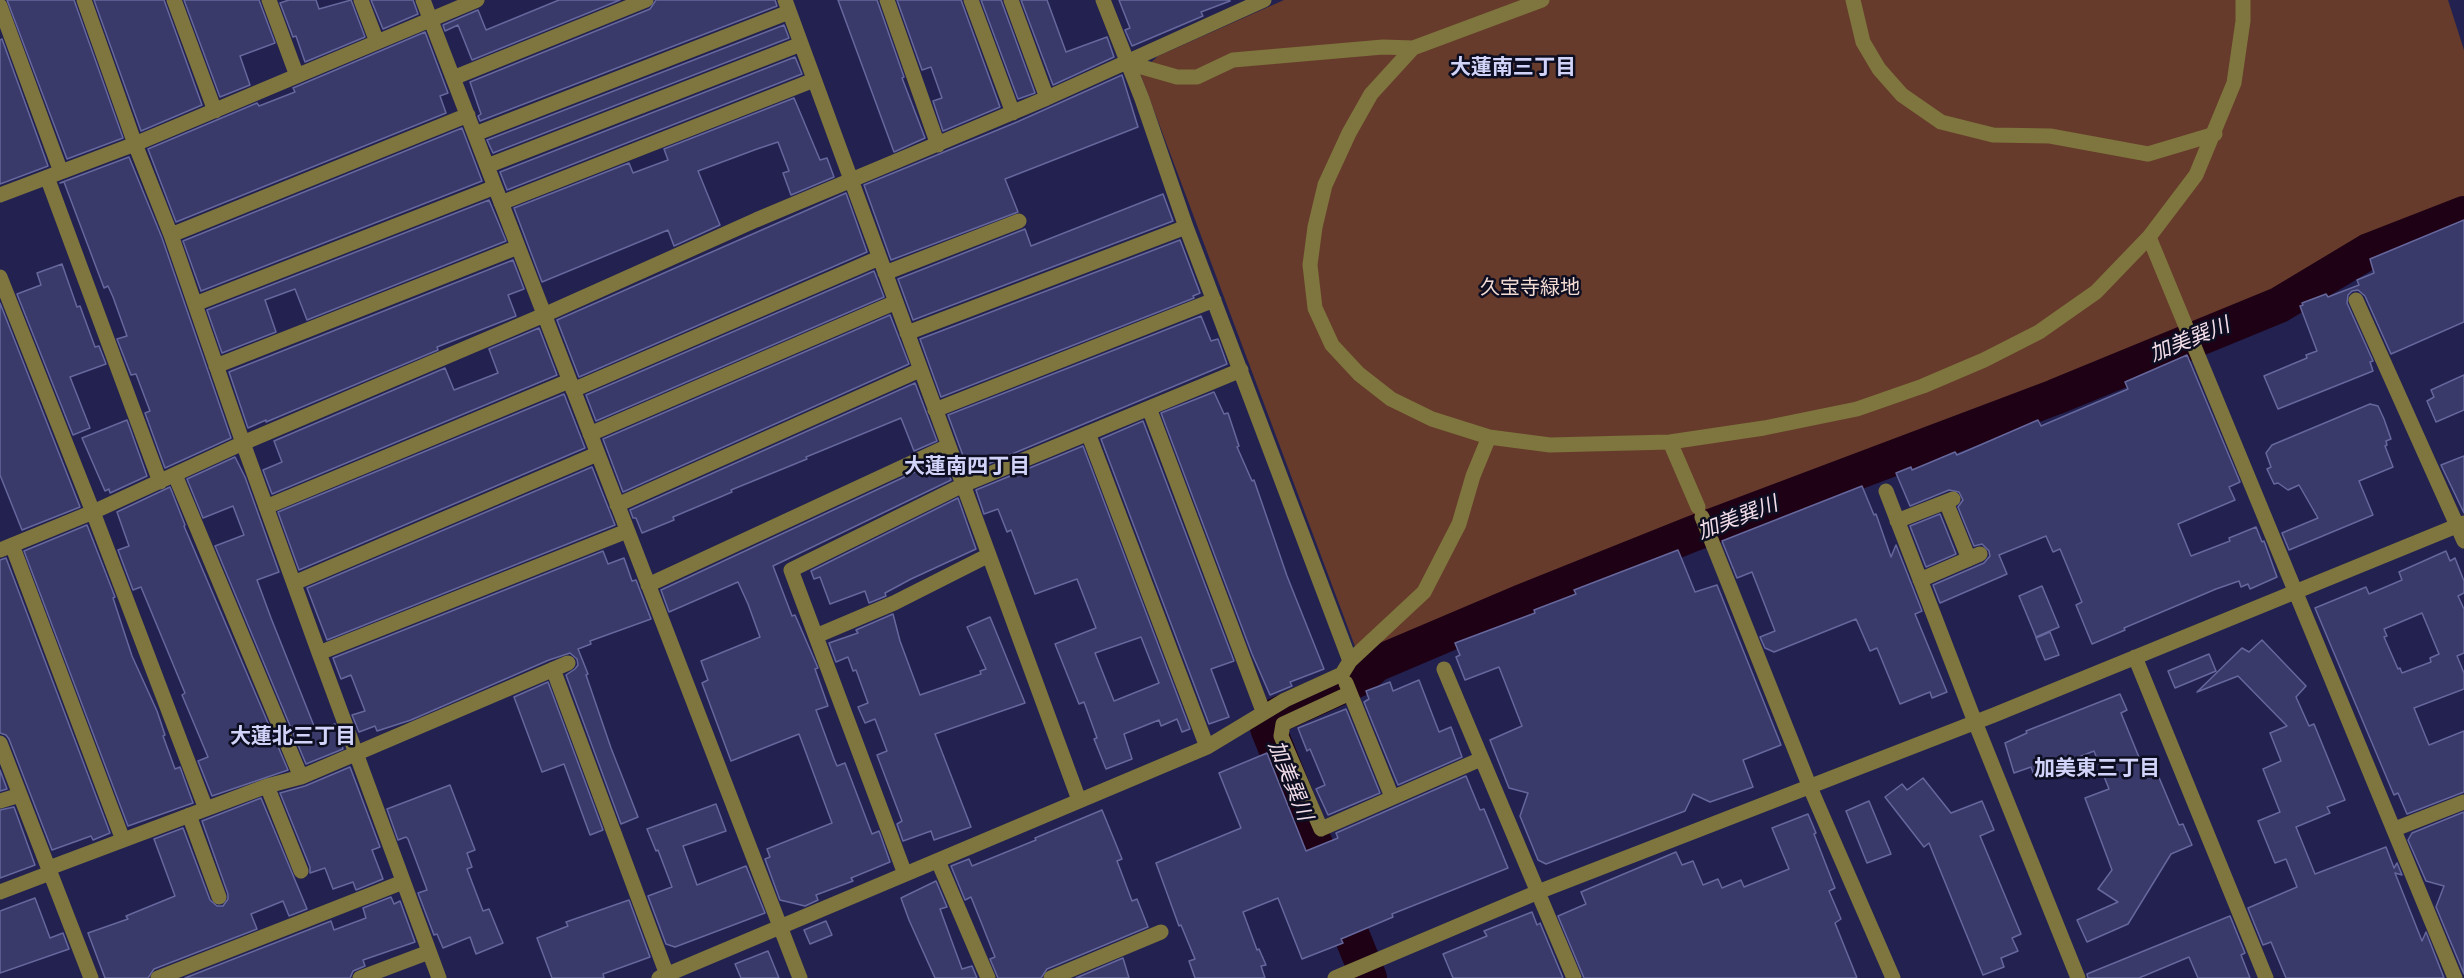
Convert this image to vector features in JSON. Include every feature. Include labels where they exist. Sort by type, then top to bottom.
[{"type":"street","points":[[84,0],[135,144],[171,235],[355,753],[439,978]]},
{"type":"street","points":[[174,0],[215,111]]},
{"type":"street","points":[[269,0],[297,76]]},
{"type":"street","points":[[362,0],[377,42]]},
{"type":"street","points":[[423,0],[800,978]]},
{"type":"street","points":[[0,195],[135,144],[477,0]]},
{"type":"street","points":[[453,78],[646,0]]},
{"type":"street","points":[[887,0],[938,145]]},
{"type":"street","points":[[971,0],[1013,112]]},
{"type":"street","points":[[1011,0],[1047,98]]},
{"type":"street","points":[[1103,0],[1241,370],[1346,668],[1350,693],[1392,797]]},
{"type":"street","points":[[123,840],[6,548],[93,512],[243,443],[1128,63],[1264,0]]},
{"type":"street","points":[[1128,63],[1177,77],[1197,77],[1233,60],[1383,47],[1413,48],[1542,0]]},
{"type":"street","points":[[1852,0],[1863,42],[1879,69],[1902,95],[1941,122],[1993,135],[2050,136],[2148,154],[2214,134]]},
{"type":"street","points":[[1413,48],[1371,94],[1324,185],[1310,265],[1316,308],[1332,345],[1359,374],[1391,399],[1432,419],[1489,437],[1550,445],[1670,442],[1764,428],[1857,409],[1923,386],[1984,360],[2039,332],[2096,292],[2149,237],[2196,175],[2234,82],[2243,21],[2243,0]]},
{"type":"street","points":[[0,6],[54,175],[160,482]]},
{"type":"street","points":[[475,134],[787,6],[1079,800]]},
{"type":"street","points":[[487,166],[801,44]]},
{"type":"street","points":[[501,203],[814,80]]},
{"type":"street","points":[[171,235],[468,115]]},
{"type":"street","points":[[195,304],[495,187]]},
{"type":"street","points":[[885,273],[1019,221]]},
{"type":"street","points":[[907,333],[1186,227]]},
{"type":"street","points":[[2149,237],[2395,829],[2454,978]]},
{"type":"street","points":[[216,366],[518,247]]},
{"type":"street","points":[[266,507],[571,386],[879,258]]},
{"type":"street","points":[[0,277],[93,512],[206,809]]},
{"type":"street","points":[[935,410],[1214,300]]},
{"type":"street","points":[[2356,300],[2461,524],[2464,541]]},
{"type":"street","points":[[590,434],[896,303]]},
{"type":"street","points":[[617,506],[920,370]]},
{"type":"street","points":[[905,874],[791,570],[963,486],[1241,370]]},
{"type":"street","points":[[1149,408],[1263,711]]},
{"type":"street","points":[[1089,433],[1207,747]]},
{"type":"street","points":[[553,669],[663,976],[1207,747],[1263,711],[1346,668],[1424,592],[1459,524],[1473,476],[1489,437]]},
{"type":"street","points":[[1670,442],[1809,785],[1893,978]]},
{"type":"street","points":[[648,585],[948,446]]},
{"type":"street","points":[[294,583],[597,454]]},
{"type":"street","points":[[175,475],[301,777]]},
{"type":"street","points":[[1886,491],[1975,722],[2078,978]]},
{"type":"street","points":[[1897,521],[1949,500],[1974,557],[1920,580]]},
{"type":"street","points":[[1335,978],[1538,892],[1975,722],[2461,524]]},
{"type":"street","points":[[319,653],[627,531]]},
{"type":"street","points":[[816,636],[894,603],[989,555]]},
{"type":"street","points":[[2135,657],[2266,978]]},
{"type":"street","points":[[0,892],[123,840],[267,786],[301,777],[568,663]]},
{"type":"street","points":[[1444,669],[1574,978]]},
{"type":"street","points":[[1350,693],[1283,724],[1281,736],[1321,829],[1481,759]]},
{"type":"street","points":[[0,743],[91,978]]},
{"type":"street","points":[[267,786],[301,871]]},
{"type":"street","points":[[0,801],[21,795]]},
{"type":"street","points":[[2395,829],[2464,802]]},
{"type":"street","points":[[189,815],[219,897]]},
{"type":"street","points":[[938,861],[988,978]]},
{"type":"street","points":[[158,978],[403,882]]},
{"type":"street","points":[[1051,978],[1161,932]]},
{"type":"street","points":[[360,978],[429,952]]},
{"type":"green space","name":"久宝寺緑地","points":[[1284,0],[2448,0],[2464,50],[2464,204],[2368,244],[2277,297],[2016,406],[1362,665],[1140,73],[1158,56]]},
{"type":"building","points":[[7,0],[74,0],[123,138],[67,159]]},
{"type":"building","points":[[94,0],[164,0],[202,105],[141,131]]},
{"type":"building","points":[[184,0],[259,0],[275,43],[240,56],[250,85],[220,97]]},
{"type":"building","points":[[289,0],[316,0],[319,9],[351,0],[365,37],[305,62],[296,36],[293,37],[280,3]]},
{"type":"building","points":[[371,0],[413,0],[418,14],[383,29]]},
{"type":"building","points":[[559,0],[620,0],[472,60],[458,25],[445,31],[443,25],[478,10],[486,30]]},
{"type":"building","points":[[656,0],[775,0],[777,6],[480,121],[478,116],[481,114],[470,82],[650,9]]},
{"type":"building","points":[[838,0],[877,0],[904,77],[902,78],[925,138],[894,152]]},
{"type":"building","points":[[897,0],[961,0],[1000,107],[943,131],[933,101],[942,98],[931,67],[922,70]]},
{"type":"building","points":[[981,0],[1001,0],[1035,93],[1018,99]]},
{"type":"building","points":[[1021,0],[1047,0],[1066,52],[1107,37],[1114,57],[1053,85]]},
{"type":"building","points":[[1119,0],[1230,1],[1201,12],[1203,16],[1132,46],[1125,30],[1130,28]]},
{"type":"building","points":[[784,25],[789,38],[493,153],[487,140]]},
{"type":"building","points":[[425,32],[448,93],[440,96],[446,113],[176,222],[148,149],[257,103],[259,106],[295,92],[293,88]]},
{"type":"building","points":[[2,39],[48,166],[0,184],[0,40]]},
{"type":"building","points":[[795,57],[802,74],[507,190],[500,172]]},
{"type":"building","points":[[1122,75],[1138,127],[1005,179],[1018,212],[891,260],[864,185],[1017,122]]},
{"type":"building","points":[[794,98],[820,160],[827,158],[834,177],[791,195],[783,173],[789,171],[778,142],[757,149],[698,171],[720,225],[674,246],[668,230],[542,282],[514,208],[629,163],[633,173],[668,160],[664,149]]},
{"type":"building","points":[[462,128],[482,181],[201,291],[183,241]]},
{"type":"building","points":[[129,157],[162,238],[231,438],[165,468],[145,413],[150,411],[136,374],[131,375],[117,339],[127,336],[113,297],[108,286],[104,288],[64,182],[60,183]]},
{"type":"building","points":[[846,193],[867,252],[579,377],[557,320]]},
{"type":"building","points":[[1163,194],[1173,221],[913,320],[898,279],[1025,229],[1031,246]]},
{"type":"building","points":[[489,200],[506,241],[307,320],[295,289],[265,300],[276,332],[222,353],[207,310]]},
{"type":"building","points":[[2464,220],[2464,322],[2391,354],[2365,296],[2358,290],[2352,291],[2348,295],[2347,303],[2373,361],[2370,362],[2373,371],[2278,409],[2264,376],[2307,358],[2306,355],[2317,351],[2300,306],[2303,305],[2302,303],[2326,294],[2328,297],[2359,285],[2357,280],[2374,273],[2370,259]]},
{"type":"building","points":[[1180,240],[1200,293],[1193,296],[1194,298],[941,397],[920,339]]},
{"type":"building","points":[[513,260],[524,289],[508,295],[516,316],[437,347],[438,350],[248,428],[229,372]]},
{"type":"building","points":[[62,264],[77,307],[80,306],[95,347],[99,346],[106,364],[70,377],[90,428],[73,435],[17,294],[41,285],[37,273]]},
{"type":"building","points":[[874,271],[884,297],[596,421],[586,395]]},
{"type":"building","points":[[0,303],[80,507],[22,530],[0,475]]},
{"type":"building","points":[[890,315],[909,364],[623,492],[603,439]]},
{"type":"building","points":[[1201,316],[1211,341],[1218,339],[1227,364],[969,472],[948,415]]},
{"type":"building","points":[[539,328],[557,375],[272,494],[263,470],[282,462],[274,441],[445,368],[454,390],[498,373],[489,349]]},
{"type":"building","points":[[2187,355],[2240,482],[2229,487],[2235,500],[2178,524],[2191,556],[2230,541],[2229,538],[2256,527],[2262,542],[2264,541],[2277,577],[2250,589],[2248,584],[2241,587],[2239,581],[2216,589],[2092,644],[2076,605],[2082,602],[2060,549],[2053,552],[2046,536],[1999,555],[2007,574],[1940,603],[1933,585],[1984,563],[1990,556],[1989,551],[1982,544],[1974,546],[1958,507],[1963,500],[1959,492],[1949,490],[1910,506],[1896,473],[1911,467],[1912,470],[1955,452],[1957,455],[2038,420],[2041,426],[2128,389],[2125,382]]},
{"type":"building","points":[[2464,375],[2464,410],[2436,422],[2427,401],[2434,397],[2431,390]]},
{"type":"building","points":[[915,383],[937,441],[914,451],[901,418],[731,490],[732,492],[642,533],[636,518],[633,518],[630,510]]},
{"type":"building","points":[[1214,392],[1224,414],[1228,413],[1239,446],[1237,447],[1252,481],[1254,480],[1287,576],[1324,669],[1290,682],[1292,686],[1270,695],[1252,654],[1161,413]]},
{"type":"building","points":[[564,394],[585,448],[299,570],[278,512]]},
{"type":"building","points":[[2370,404],[2378,406],[2384,419],[2391,439],[2386,441],[2385,446],[2393,467],[2359,481],[2373,515],[2289,550],[2282,533],[2318,518],[2299,485],[2288,490],[2278,483],[2274,484],[2267,469],[2271,467],[2266,453],[2272,445]]},
{"type":"building","points":[[127,420],[147,476],[110,493],[109,489],[105,491],[82,438]]},
{"type":"building","points":[[1143,421],[1234,661],[1211,669],[1229,717],[1209,724],[1101,439]]},
{"type":"building","points":[[1083,446],[1190,729],[1182,732],[1177,719],[1161,726],[1159,720],[1124,734],[1132,759],[1106,769],[1094,739],[1097,738],[1084,702],[1079,704],[1055,644],[1096,628],[1077,579],[1035,594],[1011,530],[1007,532],[998,509],[984,514],[976,490]],"holes":[[[1141,637],[1159,683],[1114,701],[1095,653]]]},
{"type":"building","points":[[2464,456],[2464,513],[2441,465]]},
{"type":"building","points":[[235,457],[245,477],[279,572],[257,580],[271,618],[316,731],[335,724],[343,749],[306,764],[215,546],[244,535],[233,506],[203,518],[187,479]]},
{"type":"building","points":[[943,459],[951,480],[773,566],[792,616],[795,615],[818,668],[815,669],[828,706],[816,710],[834,759],[837,766],[845,763],[872,834],[879,831],[890,862],[851,878],[853,881],[816,895],[818,900],[805,906],[780,900],[765,859],[770,857],[767,849],[832,823],[799,734],[731,761],[702,683],[708,680],[701,661],[760,637],[748,604],[738,582],[669,612],[661,590]]},
{"type":"building","points":[[592,467],[615,525],[327,640],[307,588]]},
{"type":"building","points":[[1862,486],[1874,515],[1876,514],[1891,557],[1896,545],[1922,611],[1915,614],[1947,692],[1932,698],[1930,692],[1900,704],[1877,648],[1870,651],[1856,619],[1774,652],[1765,648],[1760,637],[1775,631],[1752,572],[1737,578],[1722,541]]},
{"type":"building","points":[[170,487],[184,526],[288,770],[212,796],[198,761],[208,757],[182,695],[185,693],[141,587],[133,590],[118,550],[129,546],[117,512]]},
{"type":"building","points":[[958,498],[976,549],[911,579],[885,593],[886,596],[869,603],[865,591],[830,604],[820,577],[814,579],[811,571]]},
{"type":"building","points":[[1940,514],[1956,554],[1926,567],[1910,526]]},
{"type":"building","points":[[87,525],[115,597],[113,598],[132,656],[157,711],[175,769],[180,767],[193,803],[128,826],[24,551]]},
{"type":"building","points":[[1678,550],[1695,592],[1717,585],[1781,745],[1743,760],[1753,787],[1710,802],[1693,794],[1685,811],[1546,864],[1538,860],[1520,816],[1528,793],[1509,788],[1490,740],[1522,726],[1499,667],[1465,680],[1456,657],[1460,655],[1455,643],[1535,613],[1534,610],[1576,594],[1574,590]]},
{"type":"building","points":[[603,551],[608,564],[624,558],[632,581],[636,580],[651,619],[590,641],[591,644],[578,649],[611,748],[638,817],[621,824],[566,675],[578,665],[577,659],[570,653],[411,720],[377,731],[375,726],[359,732],[352,715],[365,711],[351,675],[341,679],[333,658]]},
{"type":"building","points":[[2446,551],[2450,561],[2455,558],[2464,581],[2464,593],[2458,596],[2464,609],[2464,653],[2457,656],[2464,673],[2464,689],[2414,708],[2429,745],[2464,731],[2464,792],[2407,814],[2398,793],[2394,795],[2315,608],[2366,587],[2369,594],[2402,580],[2399,572]],"holes":[[[2422,613],[2439,654],[2430,658],[2431,662],[2402,673],[2384,637],[2387,636],[2384,629]]]},
{"type":"building","points":[[6,558],[110,833],[93,840],[91,836],[52,850],[9,739],[0,733],[0,560]]},
{"type":"building","points":[[2042,586],[2059,627],[2036,637],[2019,596]]},
{"type":"building","points":[[893,614],[900,641],[920,695],[981,674],[980,671],[986,669],[967,627],[990,617],[1025,703],[935,734],[971,827],[934,840],[931,831],[903,841],[897,824],[902,821],[877,755],[887,751],[875,719],[865,723],[858,707],[868,703],[856,670],[853,671],[848,657],[836,662],[829,643],[858,633],[856,630]]},
{"type":"building","points":[[2050,632],[2059,655],[2045,660],[2036,638]]},
{"type":"building","points":[[2262,640],[2306,686],[2296,697],[2309,726],[2314,724],[2345,800],[2327,807],[2330,813],[2296,827],[2315,874],[2386,847],[2394,868],[2397,863],[2402,875],[2395,873],[2422,941],[2426,932],[2444,978],[2286,978],[2271,942],[2263,945],[2248,908],[2297,887],[2286,859],[2275,863],[2258,821],[2280,812],[2263,769],[2281,761],[2270,733],[2287,726],[2238,676],[2197,692],[2242,648],[2249,652]]},
{"type":"building","points":[[2209,654],[2216,671],[2175,688],[2168,671]]},
{"type":"building","points":[[1419,680],[1439,732],[1451,727],[1462,757],[1398,785],[1364,702],[1369,699],[1366,691],[1390,682],[1393,691]]},
{"type":"building","points":[[548,682],[603,830],[590,835],[564,764],[542,772],[514,697]]},
{"type":"building","points":[[2120,694],[2127,710],[2121,713],[2145,772],[2155,768],[2179,825],[2183,824],[2192,845],[2171,854],[2128,924],[2087,942],[2077,920],[2118,902],[2098,889],[2112,870],[2085,798],[2109,789],[2094,751],[2034,775],[2031,767],[2014,773],[2005,743],[2027,733],[2026,731]]},
{"type":"building","points":[[1346,709],[1380,793],[1328,815],[1316,789],[1325,785],[1310,749],[1307,751],[1298,728]]},
{"type":"building","points":[[1267,753],[1306,851],[1338,838],[1336,833],[1466,776],[1480,810],[1484,809],[1508,868],[1392,914],[1393,917],[1341,939],[1343,943],[1302,959],[1278,898],[1243,912],[1257,950],[1259,949],[1266,965],[1261,966],[1265,978],[1195,978],[1189,961],[1195,959],[1181,925],[1179,926],[1156,863],[1241,828],[1219,773]]},
{"type":"building","points":[[350,767],[380,847],[372,850],[383,879],[356,890],[353,882],[333,889],[325,868],[310,873],[310,867],[280,793],[305,786]]},
{"type":"building","points":[[0,770],[7,789],[0,791]]},
{"type":"building","points":[[1923,778],[1951,813],[1982,801],[1994,830],[1980,836],[2021,934],[2012,938],[2018,951],[2001,958],[2004,967],[1983,975],[1929,843],[1924,847],[1885,797],[1902,784],[1907,790]]},
{"type":"building","points":[[450,785],[475,850],[467,853],[472,867],[467,869],[483,911],[489,909],[503,943],[476,954],[470,937],[443,948],[437,934],[434,935],[418,893],[427,890],[426,887],[408,839],[406,837],[398,840],[387,809]]},
{"type":"building","points":[[261,798],[307,909],[289,916],[283,901],[251,914],[257,929],[154,969],[148,978],[105,978],[88,933],[128,919],[126,916],[175,896],[154,839],[183,828],[210,900],[217,906],[223,906],[228,899],[228,894],[202,821]]},
{"type":"building","points":[[1869,801],[1891,854],[1867,863],[1846,811]]},
{"type":"building","points":[[716,804],[726,831],[683,846],[697,885],[746,866],[765,913],[675,947],[666,944],[648,896],[672,887],[647,829]]},
{"type":"building","points":[[14,807],[35,865],[0,878],[0,810]]},
{"type":"building","points":[[1102,810],[1122,859],[1117,861],[1132,901],[1137,899],[1148,927],[1047,969],[1041,978],[998,978],[990,959],[995,957],[971,897],[965,900],[951,866],[969,859],[972,866]]},
{"type":"building","points":[[2464,812],[2464,974],[2436,907],[2444,886],[2426,881],[2408,840],[2412,833]]},
{"type":"building","points":[[1808,814],[1835,888],[1829,891],[1841,919],[1835,923],[1857,978],[1584,978],[1558,916],[1586,904],[1581,892],[1676,852],[1682,865],[1693,861],[1703,885],[1718,879],[1722,888],[1741,880],[1744,887],[1789,869],[1772,828]]},
{"type":"building","points":[[936,881],[947,907],[940,909],[962,969],[972,966],[977,978],[935,978],[909,920],[901,898]]},
{"type":"building","points":[[391,897],[394,904],[400,901],[415,942],[363,960],[365,966],[353,971],[350,978],[185,978],[331,921],[334,930],[366,918],[363,908]]},
{"type":"building","points":[[35,898],[50,938],[63,933],[69,949],[0,973],[0,911]]},
{"type":"building","points":[[629,900],[650,957],[603,974],[604,978],[552,978],[537,938],[568,926],[566,922]]},
{"type":"building","points":[[1532,912],[1537,925],[1540,923],[1563,978],[1453,978],[1443,954],[1487,936],[1484,931]]},
{"type":"building","points":[[2230,916],[2245,953],[2241,955],[2250,978],[2198,978],[2189,957],[2139,978],[2088,978],[2087,974]]},
{"type":"building","points":[[826,921],[832,935],[810,944],[804,930]]},
{"type":"building","points":[[768,951],[779,978],[741,978],[735,964]]},
{"type":"building","points":[[1123,958],[1129,978],[1076,978]]},
{"type":"waterway","name":"加美巽川","points":[[1369,978],[1268,728],[1271,718],[1360,678],[1376,664],[1522,602],[1692,534],[2055,397],[2279,305],[2369,251],[2464,214]]},
{"type":"district","name":"大蓮南三丁目","points":[[1513,69]]},
{"type":"district","name":"大蓮南四丁目","points":[[967,468]]},
{"type":"district","name":"大蓮北三丁目","points":[[293,738]]},
{"type":"district","name":"加美東三丁目","points":[[2097,770]]}]
